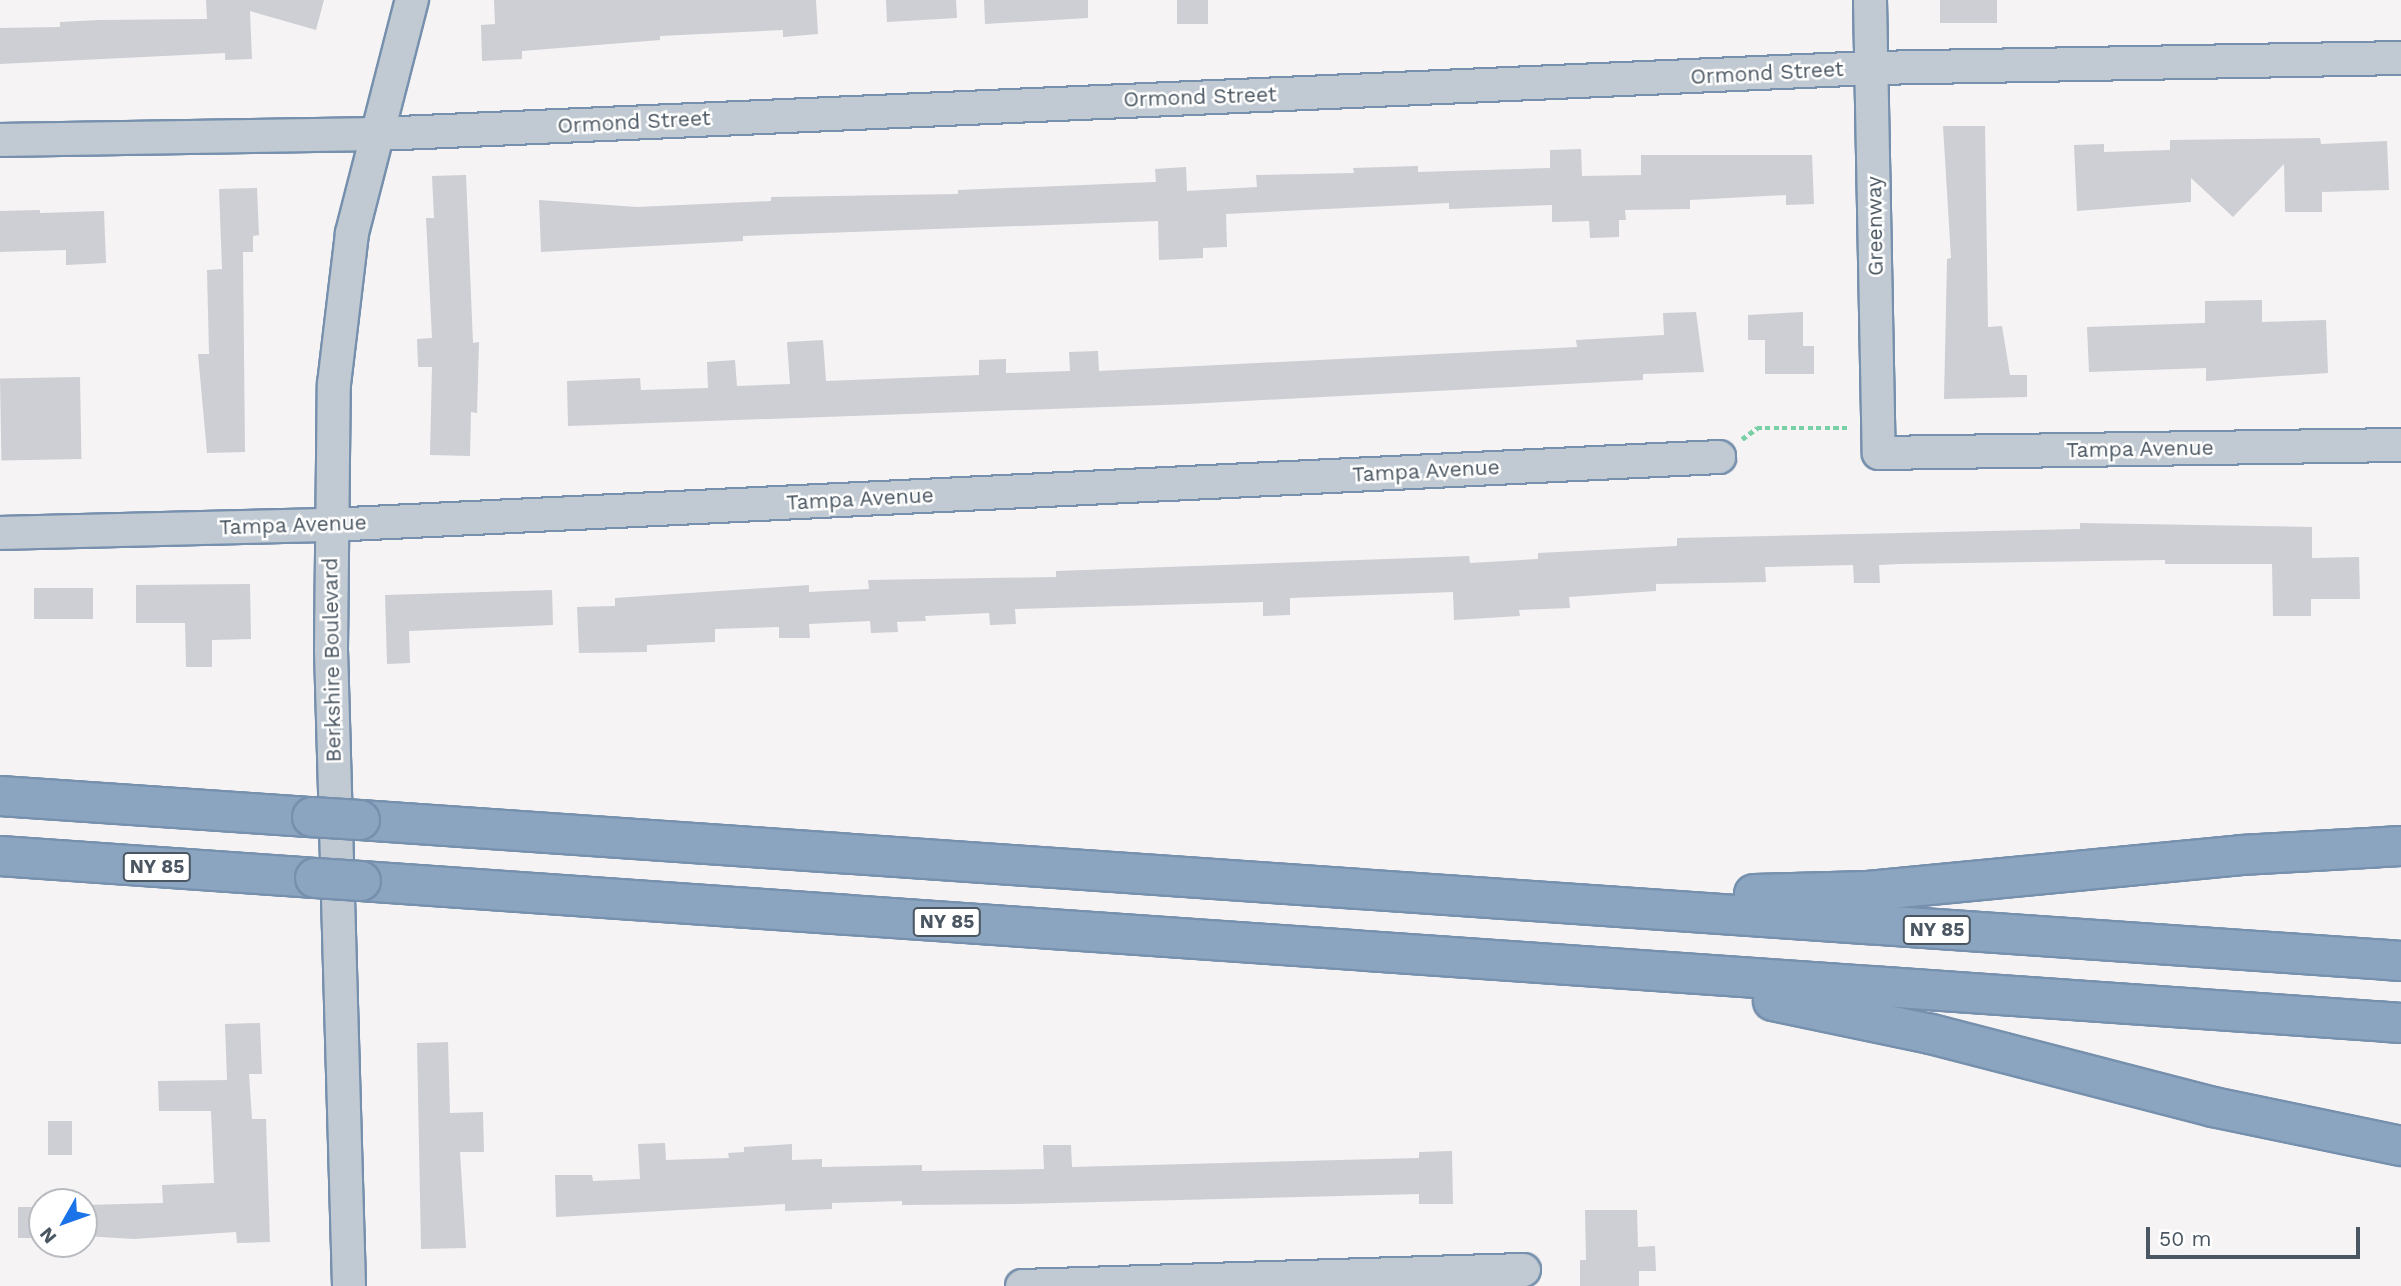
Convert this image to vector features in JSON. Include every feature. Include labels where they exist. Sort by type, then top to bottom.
[{"type":"highway","name":"NY 85","points":[[0,796],[2401,961]]},
{"type":"highway","points":[[1472,898],[1868,891],[2241,855],[2401,846]]},
{"type":"highway","name":"NY 85","points":[[0,856],[2401,1023]]},
{"type":"highway","points":[[1533,963],[1807,1006],[2213,1107],[2401,1146]]},
{"type":"street","name":"Berkshire Boulevard","points":[[349,1286],[329,525],[334,384],[343,282],[412,0]]},
{"type":"street","name":"Greenway","points":[[1870,0],[1879,440]]},
{"type":"street","name":"Ormond Street","points":[[0,140],[378,134],[1872,68],[2401,58]]},
{"type":"street","name":"Tampa Avenue","points":[[1879,440],[2401,444]]},
{"type":"street","name":"Tampa Avenue","points":[[0,533],[329,525],[1719,457]]},
{"type":"street","points":[[1022,1286],[1524,1270]]},
{"type":"path","points":[[1719,457],[1757,428],[1879,440]]},
{"type":"building","points":[[206,0],[324,0],[316,30],[250,11],[252,59],[225,60],[225,53],[0,64],[0,28],[60,27],[60,22],[99,20],[207,19]]},
{"type":"building","points":[[494,0],[816,0],[818,34],[783,37],[783,30],[660,36],[660,40],[522,51],[522,59],[482,61],[481,25],[495,24]]},
{"type":"building","points":[[886,0],[956,0],[957,18],[887,22]]},
{"type":"building","points":[[984,0],[1088,0],[1088,18],[985,24]]},
{"type":"building","points":[[1177,0],[1208,0],[1208,24],[1177,24]]},
{"type":"building","points":[[1940,0],[1997,0],[1997,23],[1940,23]]},
{"type":"building","points":[[1943,126],[1985,126],[1988,327],[2002,326],[2010,375],[2027,375],[2027,397],[1944,399],[1947,259],[1951,258]]},
{"type":"building","points":[[2320,138],[2321,144],[2387,141],[2389,190],[2322,192],[2322,212],[2285,212],[2284,164],[2233,217],[2191,178],[2191,202],[2077,211],[2074,145],[2104,144],[2104,152],[2170,150],[2170,140]]},
{"type":"building","points":[[1581,149],[1582,176],[1641,175],[1641,155],[1812,155],[1814,204],[1786,205],[1786,195],[1690,200],[1690,209],[1625,210],[1626,220],[1619,220],[1619,237],[1590,238],[1589,221],[1552,222],[1552,205],[1449,209],[1449,203],[1226,214],[1227,247],[1203,248],[1203,258],[1159,260],[1158,221],[743,236],[743,241],[541,252],[539,200],[637,207],[771,201],[771,197],[958,194],[958,190],[1156,182],[1155,169],[1186,167],[1187,191],[1257,187],[1256,175],[1354,173],[1353,168],[1418,166],[1418,172],[1550,168],[1550,150]]},
{"type":"building","points":[[466,175],[473,343],[479,342],[477,413],[471,412],[470,456],[430,455],[432,367],[418,367],[417,339],[432,338],[426,218],[434,218],[432,176]]},
{"type":"building","points":[[257,188],[259,235],[253,236],[253,252],[243,252],[245,452],[207,453],[198,354],[209,354],[207,270],[222,269],[219,189]]},
{"type":"building","points":[[40,210],[40,213],[104,211],[106,263],[66,265],[66,250],[0,252],[0,211]]},
{"type":"building","points":[[2262,300],[2262,322],[2326,320],[2328,373],[2206,381],[2206,368],[2089,372],[2087,327],[2205,323],[2205,301]]},
{"type":"building","points":[[1696,312],[1704,372],[1643,374],[1643,380],[1189,404],[568,426],[567,381],[640,378],[641,390],[708,388],[707,362],[735,360],[737,386],[790,384],[787,342],[823,340],[826,381],[979,375],[979,360],[1006,359],[1006,373],[1070,371],[1069,352],[1098,351],[1099,371],[1577,347],[1576,340],[1664,335],[1663,313]]},
{"type":"building","points":[[1803,312],[1803,346],[1814,346],[1814,374],[1765,374],[1765,340],[1748,340],[1748,315]]},
{"type":"building","points":[[80,377],[81,459],[1,460],[0,378]]},
{"type":"building","points":[[2080,523],[2312,527],[2312,558],[2359,557],[2360,599],[2311,599],[2311,616],[2273,616],[2272,564],[2165,564],[2165,560],[1899,564],[1879,565],[1880,583],[1854,583],[1853,565],[1765,567],[1766,582],[1656,584],[1656,591],[1569,597],[1570,608],[1519,610],[1520,616],[1454,620],[1453,592],[1290,598],[1290,615],[1263,616],[1263,602],[1015,609],[1016,624],[990,625],[989,613],[925,616],[926,621],[897,622],[898,632],[871,633],[870,621],[809,624],[810,638],[779,638],[779,627],[715,629],[715,642],[647,645],[647,652],[579,653],[577,607],[615,606],[615,598],[809,585],[809,592],[869,589],[868,580],[1056,577],[1056,571],[1469,556],[1470,563],[1538,559],[1538,553],[1677,546],[1677,538],[2080,529]]},
{"type":"building","points":[[250,584],[251,639],[212,640],[212,667],[186,667],[185,623],[136,623],[136,585]]},
{"type":"building","points":[[34,588],[93,588],[93,619],[34,619]]},
{"type":"building","points":[[552,590],[553,625],[409,631],[410,663],[387,664],[385,595]]},
{"type":"building","points":[[260,1023],[262,1074],[249,1074],[252,1119],[266,1119],[270,1242],[237,1243],[236,1232],[134,1239],[98,1237],[98,1205],[163,1203],[162,1185],[214,1183],[211,1111],[159,1111],[158,1081],[227,1080],[225,1024]]},
{"type":"building","points":[[448,1042],[450,1113],[483,1112],[484,1152],[460,1152],[466,1248],[421,1249],[417,1043]]},
{"type":"building","points":[[48,1121],[72,1121],[72,1155],[48,1155]]},
{"type":"building","points":[[665,1143],[666,1160],[729,1158],[728,1153],[744,1152],[744,1147],[792,1144],[792,1160],[822,1159],[822,1167],[922,1165],[922,1171],[1044,1169],[1043,1145],[1071,1145],[1072,1167],[1419,1158],[1419,1152],[1452,1151],[1453,1204],[1419,1204],[1419,1194],[1015,1204],[902,1205],[902,1201],[832,1203],[832,1209],[785,1211],[785,1204],[556,1217],[555,1175],[592,1175],[593,1181],[640,1179],[638,1144]]},
{"type":"building","points":[[18,1207],[28,1207],[28,1238],[18,1238]]},
{"type":"building","points":[[1585,1210],[1637,1210],[1638,1247],[1655,1246],[1656,1271],[1639,1271],[1639,1286],[1580,1286],[1580,1260],[1586,1260]]}]
